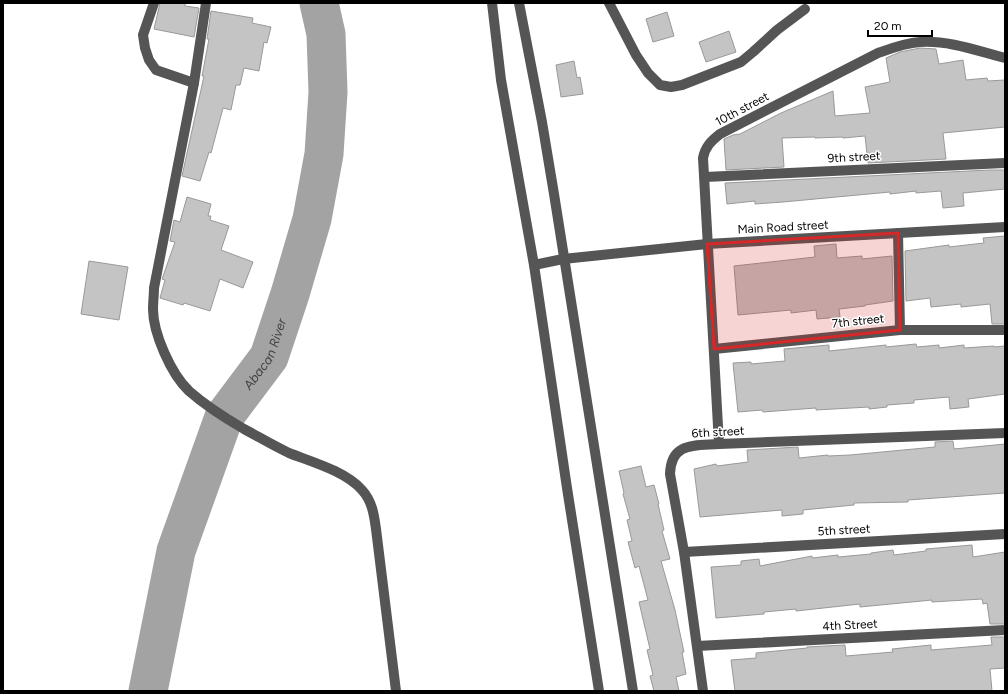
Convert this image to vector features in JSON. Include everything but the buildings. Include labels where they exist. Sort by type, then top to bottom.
[{"type":"street","points":[[154,3],[143,35],[149,60],[156,70],[194,83]]},
{"type":"street","points":[[206,3],[194,83],[154,288],[153,310],[156,329],[163,349],[177,376],[188,390],[224,417],[287,452],[337,472],[361,489],[370,501],[374,512],[396,691]]},
{"type":"street","points":[[492,3],[501,80],[534,265],[599,691]]},
{"type":"street","points":[[519,3],[542,122],[633,691]]},
{"type":"street","points":[[609,3],[636,55],[644,67],[660,85],[671,87],[682,85],[741,62],[777,30],[805,9]]},
{"type":"street","name":"10th street","points":[[719,444],[707,244],[705,149],[712,140],[720,134],[890,48],[920,42],[941,43],[1005,58]]},
{"type":"street","name":"9th street","points":[[705,177],[1005,163]]},
{"type":"street","name":"Main Road street","points":[[534,265],[563,259],[707,244],[1005,227]]},
{"type":"street","points":[[898,233],[900,330]]},
{"type":"street","name":"7th street","points":[[714,349],[900,330],[1005,330]]},
{"type":"street","name":"6th street","points":[[703,691],[684,552],[670,474],[670,462],[676,453],[686,447],[719,444],[1005,434]]},
{"type":"street","name":"5th street","points":[[684,552],[1005,534]]},
{"type":"street","name":"4th Street","points":[[696,646],[1005,630]]},
{"type":"highlighted area","points":[[898,233],[900,330],[714,349],[707,244]]},
{"type":"waterway","name":"Abacan River","points":[[148,691],[176,551],[224,417],[269,357],[290,294],[312,219],[324,154],[328,92],[326,34],[319,3]]}]
